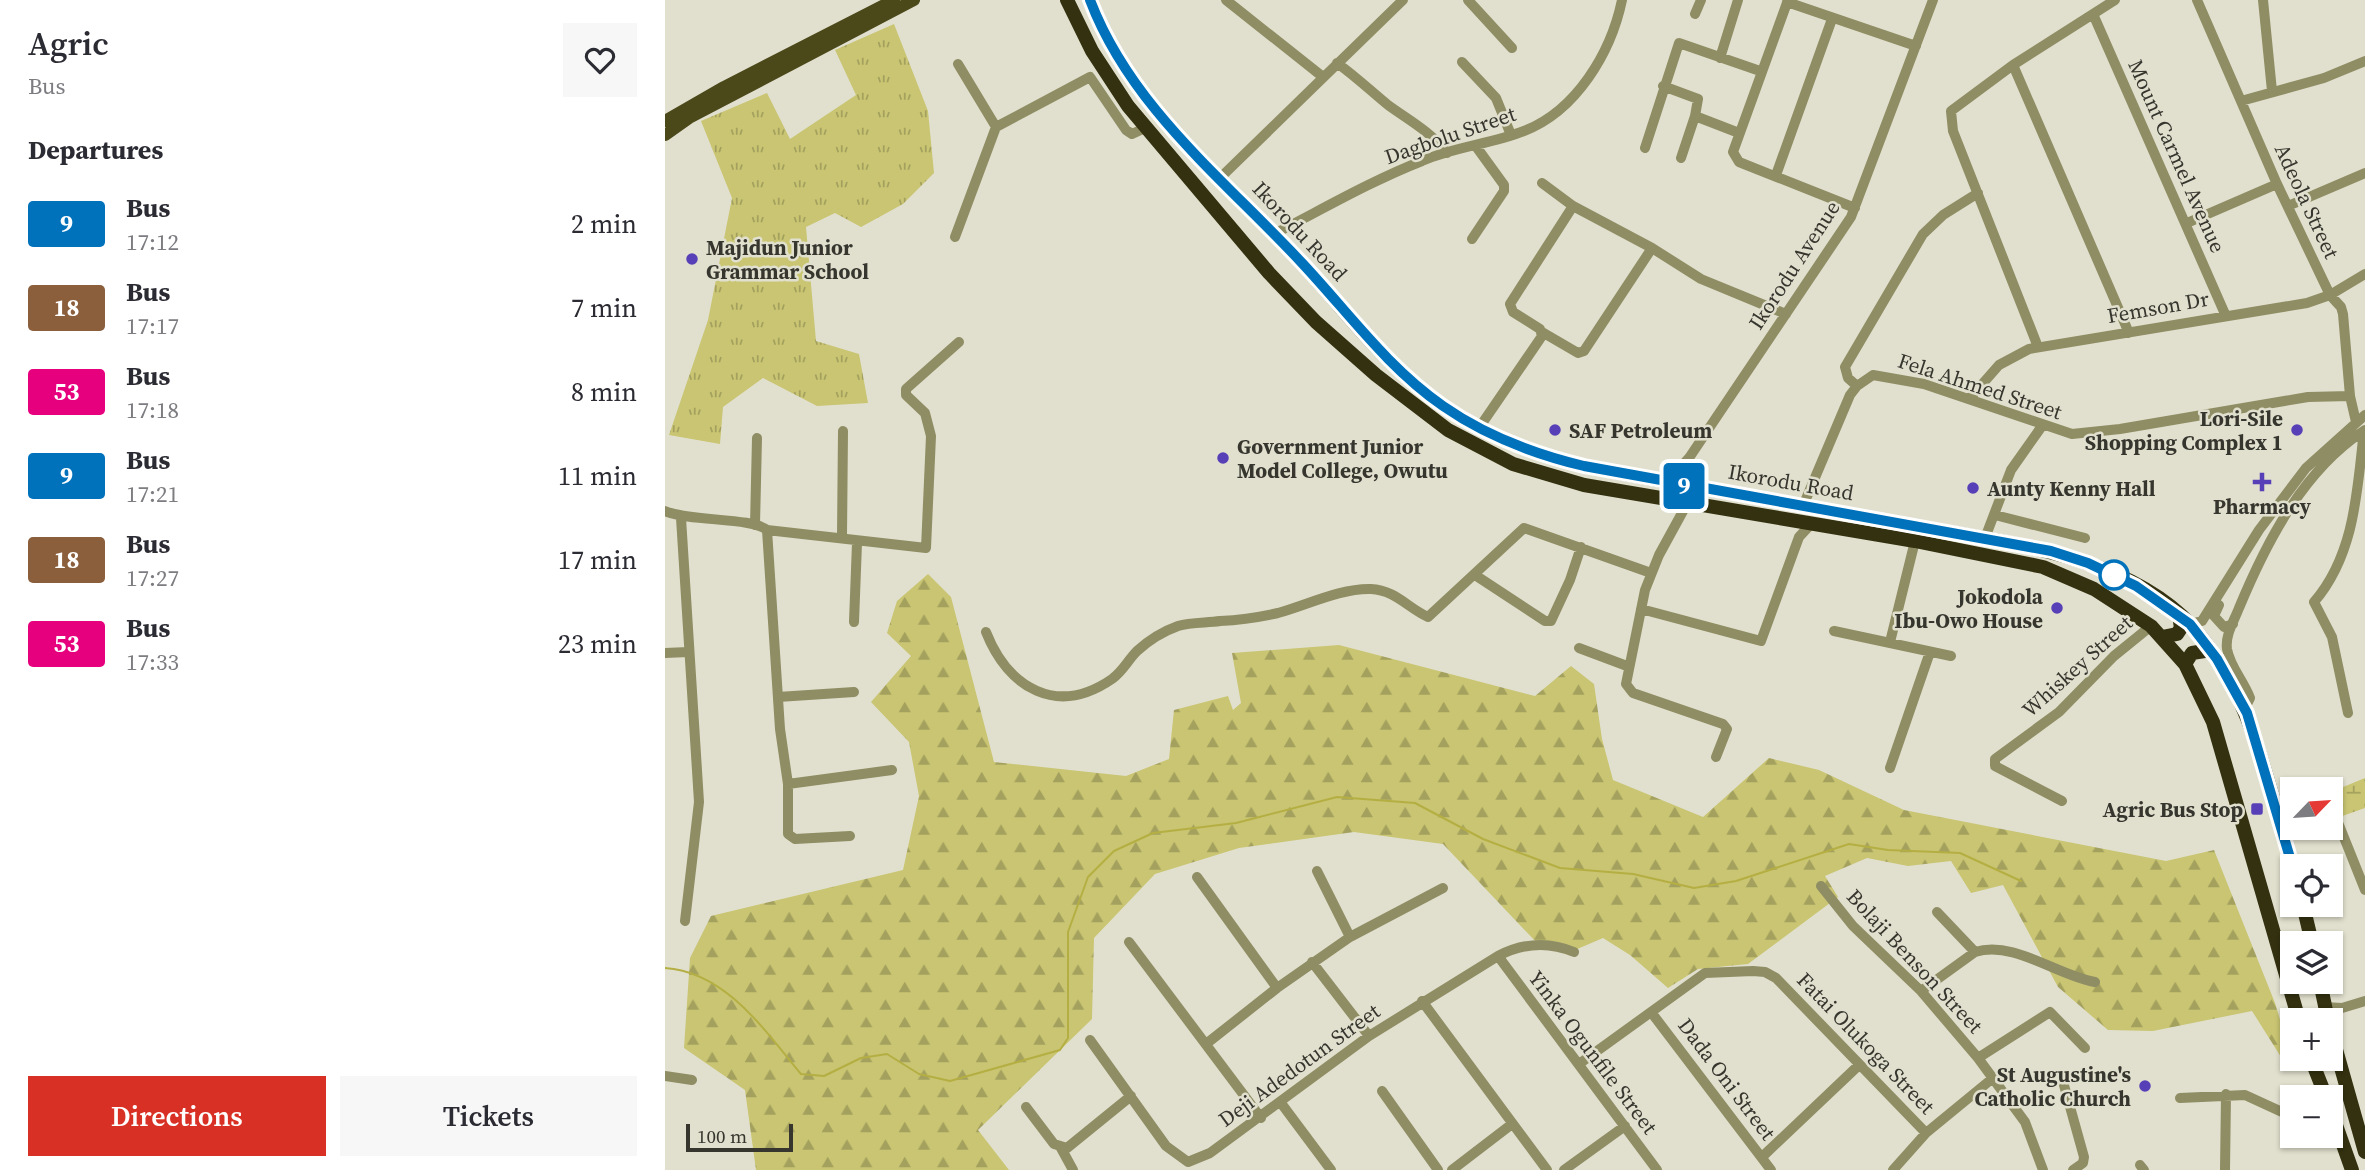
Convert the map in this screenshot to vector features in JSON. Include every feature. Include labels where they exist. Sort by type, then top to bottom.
[{"type":"highway","name":"Ikorodu Road","points":[[1067,0],[1105,73],[1145,128],[1269,273],[1316,322],[1426,416],[1494,455],[1558,479],[1915,541],[2042,567],[2112,598],[2157,631],[2185,664],[2213,722],[2296,1008]]},
{"type":"highway","name":"Ikorodu Road","points":[[1090,0],[1128,75],[1163,120],[1274,233],[1395,366],[1442,405],[1479,428],[1554,459],[1688,486],[2051,551],[2088,563],[2136,586],[2185,620],[2211,650],[2245,708],[2289,854]]},
{"type":"highway","points":[[2157,631],[2177,634],[2185,620]]},
{"type":"highway","points":[[2185,664],[2192,653],[2211,650]]},
{"type":"highway","points":[[2342,1071],[2365,1152]]},
{"type":"highway","points":[[2343,1148],[2352,1170]]},
{"type":"main road","points":[[665,121],[724,87],[894,0]]},
{"type":"main road","points":[[665,135],[689,118],[914,0]]},
{"type":"street","points":[[1226,0],[1323,77]]},
{"type":"street","points":[[1220,178],[1403,0]]},
{"type":"street","points":[[1468,0],[1512,48]]},
{"type":"street","name":"Dagbolu Street","points":[[1274,233],[1391,174],[1447,153],[1511,135],[1541,122],[1572,100],[1597,62],[1622,0]]},
{"type":"street","points":[[1695,14],[1701,0]]},
{"type":"street","points":[[1720,58],[1738,0]]},
{"type":"street","name":"Ikorodu Avenue","points":[[1667,482],[1689,458],[1855,208],[1933,0]]},
{"type":"street","points":[[2038,347],[1953,131],[1951,111],[2014,65],[2115,0]]},
{"type":"street","name":"Adeola Street","points":[[2197,0],[2277,184],[2329,295],[2341,307],[2343,314],[2350,396],[2362,430],[2353,523],[2336,565],[2314,602],[2332,637],[2348,713]]},
{"type":"street","points":[[2263,0],[2272,91]]},
{"type":"street","points":[[1855,208],[1739,162],[1733,152],[1760,71],[1787,1],[1832,19],[1916,46]]},
{"type":"street","name":"Mount Carmel Avenue","points":[[2093,15],[2225,314]]},
{"type":"street","points":[[1776,175],[1832,19]]},
{"type":"street","points":[[1645,148],[1679,43],[1760,71]]},
{"type":"street","points":[[2241,101],[2324,78],[2365,61]]},
{"type":"street","points":[[1462,62],[1496,98],[1511,135]]},
{"type":"street","points":[[1337,63],[1388,105],[1420,125],[1447,153]]},
{"type":"street","points":[[958,64],[996,127]]},
{"type":"street","points":[[2014,65],[2129,332]]},
{"type":"street","points":[[955,237],[996,127],[1090,77],[1126,130],[1132,134],[1145,128]]},
{"type":"street","points":[[1663,86],[1699,99],[1681,158]]},
{"type":"street","points":[[1696,116],[1738,133]]},
{"type":"street","points":[[1472,239],[1504,191],[1504,185],[1475,145]]},
{"type":"street","points":[[2288,206],[2365,173]]},
{"type":"street","points":[[1542,183],[1573,206],[1652,248],[1701,279],[1786,314]]},
{"type":"street","points":[[2187,223],[2277,184]]},
{"type":"street","points":[[1803,506],[1842,411],[1857,386],[1848,379],[1846,367],[1923,234],[1943,215],[1978,193]]},
{"type":"street","points":[[1573,206],[1510,304],[1513,312],[1578,353],[1584,351],[1652,248]]},
{"type":"street","name":"Femson Dr","points":[[1970,398],[1999,365],[2021,352],[2225,314],[2308,303],[2329,295],[2365,274]]},
{"type":"street","points":[[1479,428],[1542,332]]},
{"type":"street","points":[[665,511],[681,518],[755,525],[767,530],[842,536],[857,543],[926,548],[931,436],[925,413],[906,395],[906,389],[959,342]]},
{"type":"street","name":"Fela Ahmed Street","points":[[1857,386],[1873,375],[1881,374],[1970,398],[2059,432],[2090,434],[2308,397],[2350,396]]},
{"type":"street","points":[[1985,538],[2015,463],[2042,426]]},
{"type":"street","points":[[2185,620],[2202,621],[2241,559],[2306,468],[2362,430]]},
{"type":"street","points":[[2245,708],[2250,698],[2227,648],[2233,624],[2282,520],[2309,482],[2362,430]]},
{"type":"street","points":[[842,536],[843,431]]},
{"type":"street","points":[[755,525],[757,438]]},
{"type":"street","points":[[1688,486],[1689,458]]},
{"type":"street","points":[[1688,502],[1651,573],[1627,666],[1626,684],[1633,693],[1699,713],[1726,726],[1716,757]]},
{"type":"street","points":[[1995,515],[2085,538]]},
{"type":"street","points":[[681,518],[699,802],[685,921]]},
{"type":"street","points":[[1641,609],[1761,641],[1799,537],[1811,523]]},
{"type":"street","points":[[2353,523],[2365,525]]},
{"type":"street","points":[[986,632],[999,661],[1020,682],[1040,692],[1071,694],[1101,686],[1113,678],[1136,652],[1180,625],[1276,613],[1371,589],[1397,597],[1428,617],[1524,528],[1651,573]]},
{"type":"street","points":[[767,530],[778,697],[788,784],[787,834],[790,837],[850,836]]},
{"type":"street","points":[[1890,642],[1915,541]]},
{"type":"street","points":[[854,622],[857,543]]},
{"type":"street","points":[[1475,575],[1545,621],[1551,621],[1570,580],[1581,547]]},
{"type":"street","points":[[2233,624],[2224,627],[2214,616],[2241,559]]},
{"type":"street","points":[[1834,631],[1951,656]]},
{"type":"street","name":"Whiskey Street","points":[[2062,801],[1995,766],[1995,759],[2059,712],[2114,656],[2157,631]]},
{"type":"street","points":[[1579,648],[1627,666]]},
{"type":"street","points":[[665,653],[688,652]]},
{"type":"street","points":[[1890,768],[1930,652]]},
{"type":"street","points":[[778,697],[854,692]]},
{"type":"street","points":[[788,784],[892,770]]},
{"type":"street","points":[[2343,835],[2365,890]]},
{"type":"street","points":[[1317,871],[1350,937]]},
{"type":"street","points":[[1197,877],[1277,988]]},
{"type":"street","name":"Bolaji Benson Street","points":[[1821,886],[1853,926],[1921,991],[1978,1058],[2025,1122],[2043,1170]]},
{"type":"street","points":[[1206,1044],[1312,962],[1350,937],[1443,888]]},
{"type":"street","points":[[1937,912],[1975,952]]},
{"type":"street","points":[[1129,942],[1261,1118]]},
{"type":"street","name":"Deji Adedotun Street","points":[[1090,1040],[1167,1146],[1188,1162],[1210,1153],[1261,1118],[1369,1036],[1498,956],[1545,943],[1574,952]]},
{"type":"street","points":[[1921,991],[1975,952],[1996,949],[2016,953],[2074,978],[2095,982]]},
{"type":"street","name":"Yinka Ogunfile Street","points":[[1498,956],[1657,1170]]},
{"type":"street","points":[[1312,962],[1369,1036]]},
{"type":"street","name":"Fatai Olukoga Street","points":[[1580,1064],[1705,973],[1765,972],[1776,978],[1926,1133]]},
{"type":"street","points":[[1422,1001],[1547,1170]]},
{"type":"street","points":[[2342,1008],[2365,1001]]},
{"type":"street","name":"Dada Oni Street","points":[[1651,1012],[1771,1170]]},
{"type":"street","points":[[1978,1058],[2050,1012],[2085,1048]]},
{"type":"street","points":[[1762,1157],[1859,1065]]},
{"type":"street","points":[[665,1076],[692,1080]]},
{"type":"street","points":[[1898,1168],[1926,1133],[1993,1078]]},
{"type":"street","points":[[2062,1078],[2084,1157],[2083,1163],[2073,1170]]},
{"type":"street","points":[[1382,1091],[1438,1170]]},
{"type":"street","points":[[2225,1170],[2226,1094]]},
{"type":"street","points":[[2180,1098],[2226,1094],[2255,1097],[2280,1110]]},
{"type":"street","points":[[1061,1149],[1067,1148],[1131,1096]]},
{"type":"street","points":[[1281,1103],[1331,1170]]},
{"type":"street","points":[[1026,1107],[1061,1149],[1073,1170]]},
{"type":"street","points":[[1452,1170],[1512,1124]]},
{"type":"street","points":[[1564,1170],[1625,1126]]},
{"type":"green space","points":[[894,24],[928,111],[934,173],[903,204],[861,227],[835,213],[806,227],[816,341],[859,354],[868,403],[817,406],[763,378],[723,407],[720,444],[669,435],[708,320],[732,198],[701,121],[767,93],[790,139],[856,95],[835,50]]},
{"type":"green space","points":[[928,574],[951,597],[994,762],[1126,776],[1169,759],[1174,710],[1228,696],[1233,710],[1241,703],[1232,653],[1339,645],[1535,696],[1571,666],[1594,684],[1602,739],[1613,780],[1703,817],[1769,758],[1819,770],[1904,810],[2166,861],[2214,850],[2275,1003],[2280,1020],[2280,1055],[2252,1011],[2153,1031],[2108,1030],[2058,987],[2003,885],[1971,893],[1951,861],[1908,866],[1867,858],[1825,876],[1838,897],[1748,964],[1698,969],[1668,988],[1630,955],[1603,938],[1575,950],[1536,942],[1443,844],[1354,832],[1239,848],[1155,874],[1094,938],[1092,1019],[978,1130],[1009,1170],[756,1170],[745,1090],[684,1048],[690,958],[711,916],[903,870],[919,796],[909,742],[871,702],[911,656],[887,633],[897,601]]},
{"type":"green space","points":[[2365,778],[2365,808],[2343,816],[2343,787]]},
{"type":"waterway","points":[[665,968],[687,972],[707,980],[725,992],[758,1023],[801,1074],[824,1076],[861,1058],[887,1054],[919,1074],[950,1081],[1060,1050],[1068,1038],[1068,932],[1088,877],[1114,851],[1153,833],[1236,823],[1337,797],[1415,803],[1483,839],[1560,868],[1633,874],[1694,888],[1736,881],[1849,844],[1888,850],[1960,853],[2021,881]]},
{"type":"bus line","name":"9","points":[[1090,0],[1115,55],[1163,120],[1338,301],[1384,356],[1426,393],[1461,418],[1529,451],[1584,466],[2071,556],[2155,597],[2190,624],[2211,650],[2247,713],[2289,854]]},
{"type":"place","name":"Majidun Junior Grammar School","points":[[692,259]]},
{"type":"place","name":"SAF Petroleum","points":[[1555,430]]},
{"type":"place","name":"Lori-Sile Shopping Complex 1","points":[[2297,430]]},
{"type":"place","name":"Government Junior Model College, Owutu","points":[[1223,458]]},
{"type":"place","name":"Pharmacy","points":[[2262,482]]},
{"type":"place","name":"Aunty Kenny Hall","points":[[1973,488]]},
{"type":"place","name":"Jokodola Ibu-Owo House","points":[[2057,608]]},
{"type":"place","name":"Agric Bus Stop","points":[[2257,809]]},
{"type":"place","name":"St Augustine's Catholic Church","points":[[2145,1086]]}]
